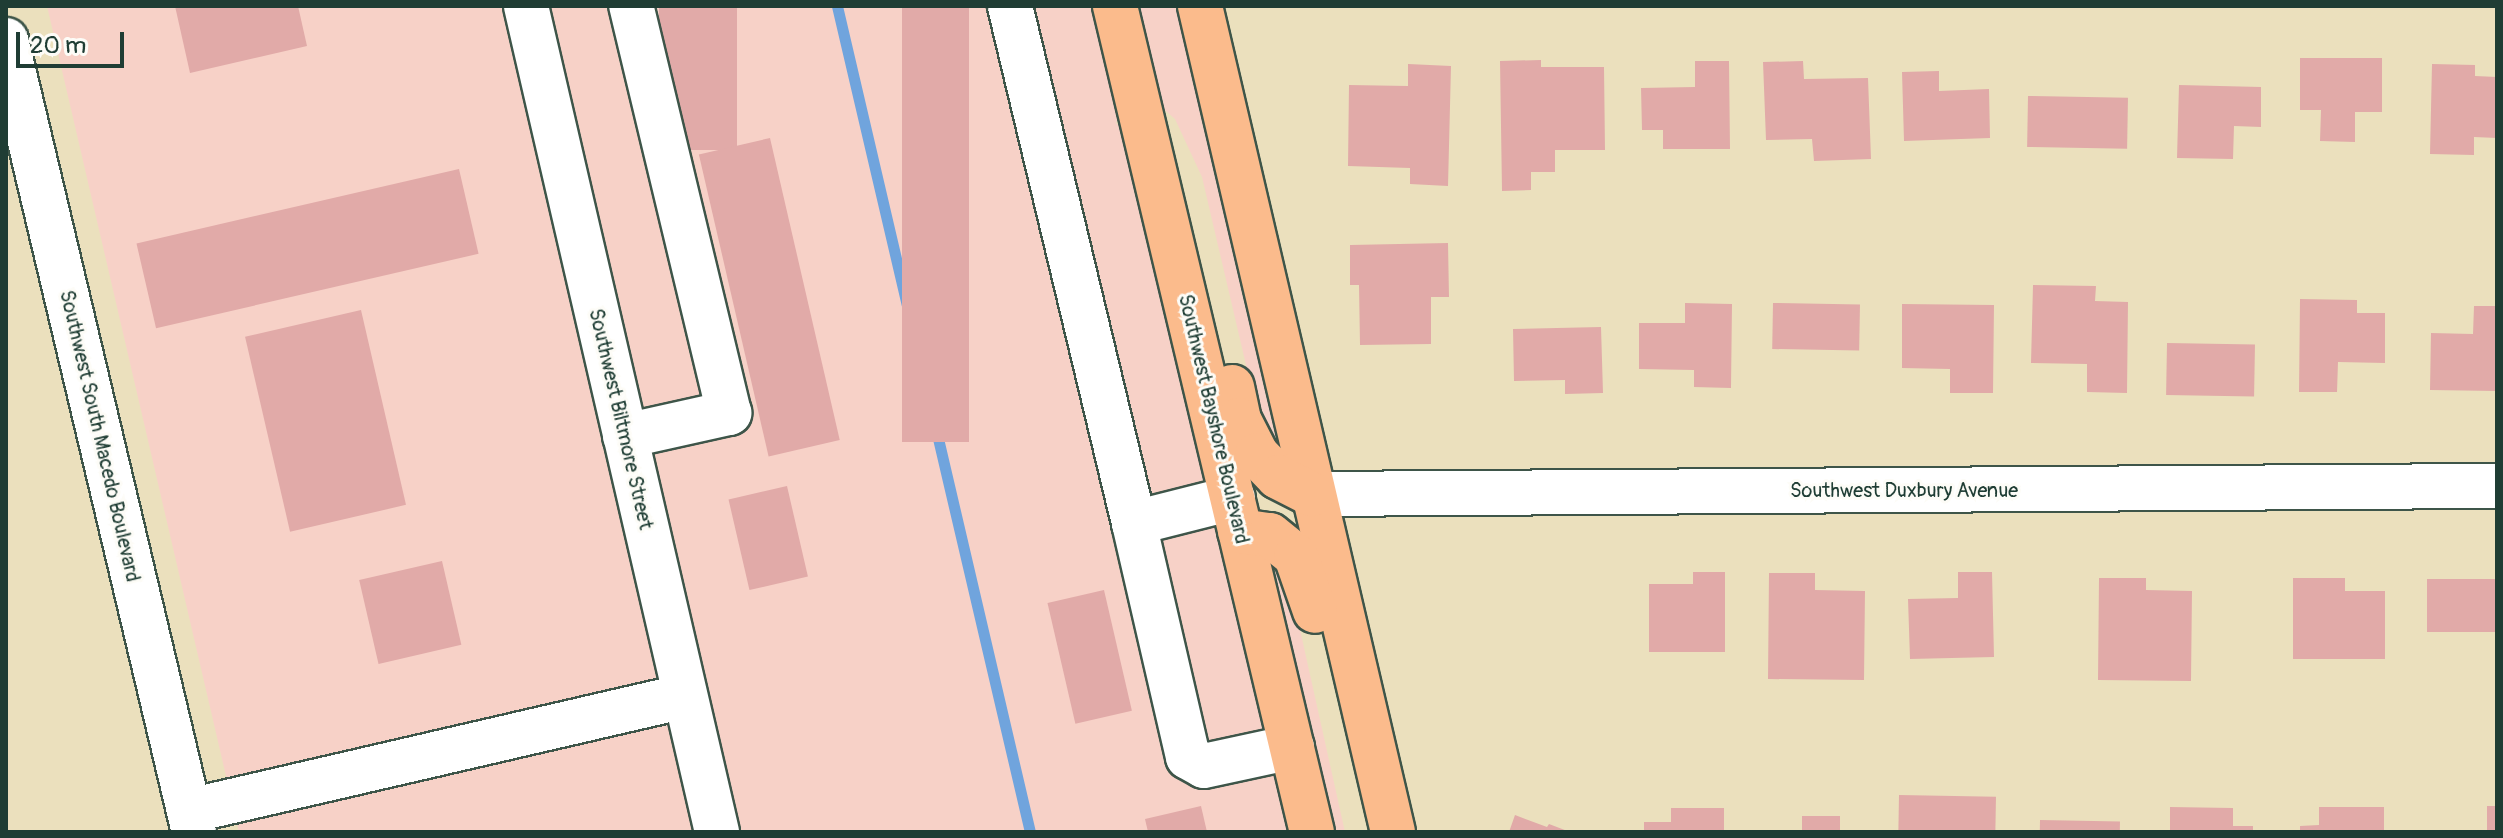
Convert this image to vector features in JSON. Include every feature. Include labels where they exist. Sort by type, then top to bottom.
[{"type":"main road","name":"Southwest Bayshore Boulevard","points":[[1115,6],[1312,832]]},
{"type":"main road","points":[[1200,6],[1393,832]]},
{"type":"main road","points":[[1142,117],[1159,129],[1184,183],[1239,420],[1257,455],[1278,477],[1312,494]]},
{"type":"main road","points":[[1237,515],[1270,535],[1296,556],[1315,610],[1364,832]]},
{"type":"street","name":"Southwest Biltmore Street","points":[[526,6],[717,832]]},
{"type":"street","points":[[625,436],[729,413],[631,6]]},
{"type":"street","points":[[1010,6],[1188,757],[1204,766],[1292,747]]},
{"type":"street","name":"Southwest South Macedo Boulevard","points":[[6,40],[192,822]]},
{"type":"street","name":"Southwest Duxbury Avenue","points":[[1312,494],[2497,486]]},
{"type":"street","points":[[1134,523],[1237,515]]},
{"type":"street","points":[[192,822],[685,696]]},
{"type":"shaded area","points":[[47,6],[506,6],[698,832],[239,832]]},
{"type":"shaded area","points":[[544,6],[1095,6],[1121,113],[1116,123],[1126,130],[1222,532],[1220,549],[1226,550],[1292,832],[736,832]]},
{"type":"shaded area","points":[[1134,6],[1178,6],[1284,455],[1272,442],[1257,412],[1202,177],[1175,119],[1158,104]]},
{"type":"shaded area","points":[[1266,557],[1281,569],[1297,616],[1345,832],[1331,832]]},
{"type":"building","points":[[175,6],[298,6],[307,46],[190,73]]},
{"type":"building","points":[[659,6],[737,6],[737,150],[659,150]]},
{"type":"building","points":[[902,6],[969,6],[969,442],[902,442]]},
{"type":"building","points":[[2300,58],[2382,58],[2382,112],[2355,112],[2355,142],[2320,141],[2321,110],[2300,110]]},
{"type":"building","points":[[1541,60],[1541,67],[1604,67],[1605,150],[1555,150],[1555,172],[1531,172],[1531,190],[1502,191],[1500,61]]},
{"type":"building","points":[[1695,61],[1729,61],[1730,149],[1663,149],[1663,130],[1642,130],[1641,88],[1695,87]]},
{"type":"building","points":[[1803,61],[1804,79],[1868,78],[1871,159],[1814,161],[1812,139],[1766,140],[1763,62]]},
{"type":"building","points":[[1408,64],[1451,66],[1448,186],[1410,184],[1410,168],[1348,166],[1349,85],[1408,86]]},
{"type":"building","points":[[2432,64],[2475,65],[2475,76],[2497,77],[2497,138],[2474,137],[2474,155],[2430,154]]},
{"type":"building","points":[[1939,71],[1939,91],[1989,89],[1990,138],[1904,141],[1902,72]]},
{"type":"building","points":[[2179,85],[2261,87],[2261,127],[2234,126],[2233,159],[2177,158]]},
{"type":"building","points":[[2028,96],[2128,98],[2127,149],[2027,147]]},
{"type":"building","points":[[770,138],[840,440],[769,456],[699,154]]},
{"type":"building","points":[[459,169],[479,254],[156,328],[136,243]]},
{"type":"building","points":[[1448,243],[1449,297],[1431,297],[1431,344],[1360,345],[1359,285],[1350,285],[1350,245]]},
{"type":"building","points":[[2033,285],[2096,286],[2095,301],[2128,302],[2127,393],[2087,392],[2087,364],[2031,363]]},
{"type":"building","points":[[2300,299],[2357,300],[2357,313],[2385,313],[2385,363],[2338,362],[2337,392],[2299,392]]},
{"type":"building","points":[[1685,303],[1732,304],[1731,388],[1694,387],[1694,370],[1639,369],[1639,323],[1685,323]]},
{"type":"building","points":[[1773,303],[1860,305],[1859,351],[1772,349]]},
{"type":"building","points":[[1902,304],[1994,305],[1993,393],[1950,393],[1950,369],[1902,368]]},
{"type":"building","points":[[2474,306],[2497,306],[2497,391],[2430,390],[2431,333],[2473,334]]},
{"type":"building","points":[[361,310],[406,505],[290,532],[245,337]]},
{"type":"building","points":[[1601,327],[1603,393],[1565,394],[1565,380],[1514,381],[1513,329]]},
{"type":"building","points":[[2167,343],[2255,345],[2254,397],[2166,395]]},
{"type":"building","points":[[787,486],[808,577],[749,590],[729,499]]},
{"type":"building","points":[[442,561],[461,645],[379,664],[359,580]]},
{"type":"building","points":[[1693,572],[1725,572],[1725,652],[1649,652],[1649,584],[1693,584]]},
{"type":"building","points":[[1958,572],[1992,572],[1994,657],[1910,659],[1908,599],[1958,598]]},
{"type":"building","points":[[1769,573],[1815,573],[1815,590],[1865,591],[1864,680],[1768,679]]},
{"type":"building","points":[[2099,578],[2146,578],[2146,590],[2192,591],[2191,681],[2098,680]]},
{"type":"building","points":[[2293,578],[2345,578],[2345,591],[2385,591],[2385,659],[2293,659]]},
{"type":"building","points":[[2427,579],[2497,579],[2497,632],[2427,632]]},
{"type":"building","points":[[1104,590],[1132,711],[1075,724],[1047,603]]},
{"type":"building","points":[[1899,795],[1996,797],[1995,832],[1898,832]]},
{"type":"building","points":[[1201,806],[1207,832],[1148,832],[1145,819]]},
{"type":"building","points":[[2487,806],[2497,806],[2497,832],[2487,832]]},
{"type":"building","points":[[2170,807],[2233,808],[2233,826],[2253,826],[2253,832],[2170,832]]},
{"type":"building","points":[[2319,807],[2384,807],[2384,832],[2300,832],[2300,826],[2319,825]]},
{"type":"building","points":[[1671,808],[1724,808],[1724,832],[1644,832],[1644,822],[1671,822]]},
{"type":"building","points":[[1515,815],[1547,827],[1549,824],[1570,832],[1509,832]]},
{"type":"building","points":[[1802,816],[1840,816],[1840,832],[1802,832]]},
{"type":"building","points":[[2040,820],[2120,821],[2120,832],[2040,832]]},
{"type":"waterway","points":[[837,6],[1030,832]]}]
